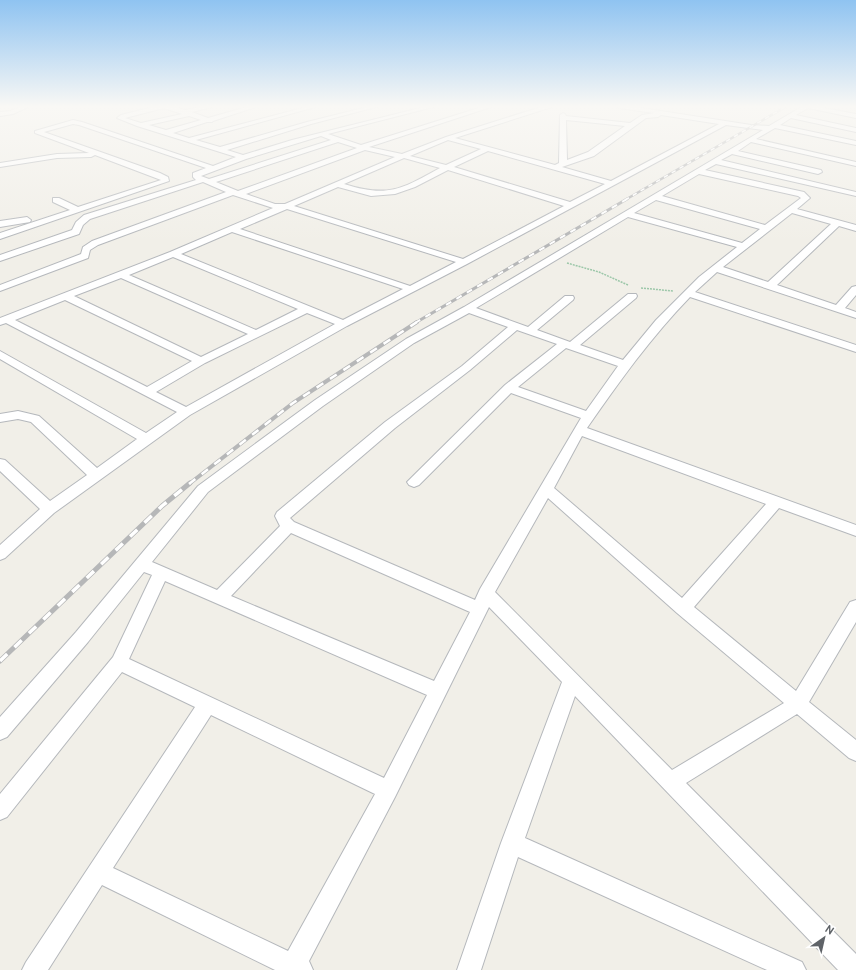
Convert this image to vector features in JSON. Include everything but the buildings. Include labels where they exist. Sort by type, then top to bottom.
[{"type":"street","points":[[91,151],[157,176],[165,181]]},
{"type":"street","points":[[162,151],[212,168]]},
{"type":"street","points":[[223,151],[243,157]]},
{"type":"street","points":[[203,179],[200,172],[262,151]]},
{"type":"street","points":[[0,258],[76,232],[79,224],[88,217],[203,179],[300,151]]},
{"type":"street","points":[[0,288],[85,256],[86,250],[95,243],[354,151]]},
{"type":"street","points":[[379,151],[447,168],[570,205]]},
{"type":"street","points":[[3,320],[173,254],[415,151]]},
{"type":"street","points":[[337,184],[375,194],[407,189],[483,151]]},
{"type":"street","points":[[496,151],[610,183]]},
{"type":"street","points":[[563,151],[563,164]]},
{"type":"street","points":[[555,168],[595,151]]},
{"type":"street","points":[[0,554],[48,509],[186,412],[343,324],[464,262],[671,151]]},
{"type":"street","points":[[0,731],[82,637],[203,489],[319,402],[410,341],[468,309],[730,151]]},
{"type":"street","points":[[731,151],[818,172]]},
{"type":"street","points":[[800,151],[856,164]]},
{"type":"street","points":[[0,165],[57,156],[85,154],[104,156]]},
{"type":"street","points":[[714,161],[856,194]]},
{"type":"street","points":[[98,872],[295,968],[388,790],[483,601],[578,430],[625,365],[660,322],[702,279],[806,198],[805,196],[698,170]]},
{"type":"street","points":[[0,236],[165,181],[203,179],[236,193],[274,206],[287,206],[464,262]]},
{"type":"street","points":[[655,197],[768,229]]},
{"type":"street","points":[[56,200],[77,210]]},
{"type":"street","points":[[790,210],[856,228]]},
{"type":"street","points":[[0,224],[64,214]]},
{"type":"street","points":[[627,214],[743,246]]},
{"type":"street","points":[[769,287],[838,223]]},
{"type":"street","points":[[232,229],[411,289]]},
{"type":"street","points":[[173,254],[343,324]]},
{"type":"street","points":[[715,268],[856,315]]},
{"type":"street","points":[[120,274],[255,333]]},
{"type":"street","points":[[838,309],[856,288]]},
{"type":"street","points":[[414,482],[509,388],[568,345],[635,292]]},
{"type":"street","points":[[689,293],[856,349]]},
{"type":"street","points":[[65,296],[201,361]]},
{"type":"street","points":[[569,298],[466,368],[390,425],[282,516],[284,521],[289,526],[483,601],[571,681],[855,970]]},
{"type":"street","points":[[147,392],[201,361],[306,309]]},
{"type":"street","points":[[468,309],[625,365]]},
{"type":"street","points":[[3,320],[186,412]]},
{"type":"street","points":[[0,354],[146,439]]},
{"type":"street","points":[[509,388],[588,416]]},
{"type":"street","points":[[0,418],[18,415],[35,419],[96,475]]},
{"type":"street","points":[[578,430],[855,528]]},
{"type":"street","points":[[0,463],[48,509]]},
{"type":"street","points":[[546,489],[683,608],[856,752]]},
{"type":"street","points":[[683,608],[777,501]]},
{"type":"street","points":[[219,598],[289,526]]},
{"type":"street","points":[[142,564],[438,691]]},
{"type":"street","points":[[0,810],[119,662],[161,572]]},
{"type":"street","points":[[670,782],[798,704],[856,607]]},
{"type":"street","points":[[119,662],[388,790]]},
{"type":"street","points":[[469,970],[512,843],[571,681]]},
{"type":"street","points":[[34,970],[208,704]]},
{"type":"street","points":[[512,843],[794,970]]},
{"type":"path","points":[[554,257],[569,264],[599,272],[630,286]]},
{"type":"path","points":[[635,292],[689,293]]},
{"type":"railway","points":[[625,200],[709,151]]},
{"type":"railway","points":[[415,323],[627,199]]},
{"type":"railway","points":[[189,484],[293,403],[417,322]]},
{"type":"railway","points":[[0,661],[162,506],[190,483]]}]
